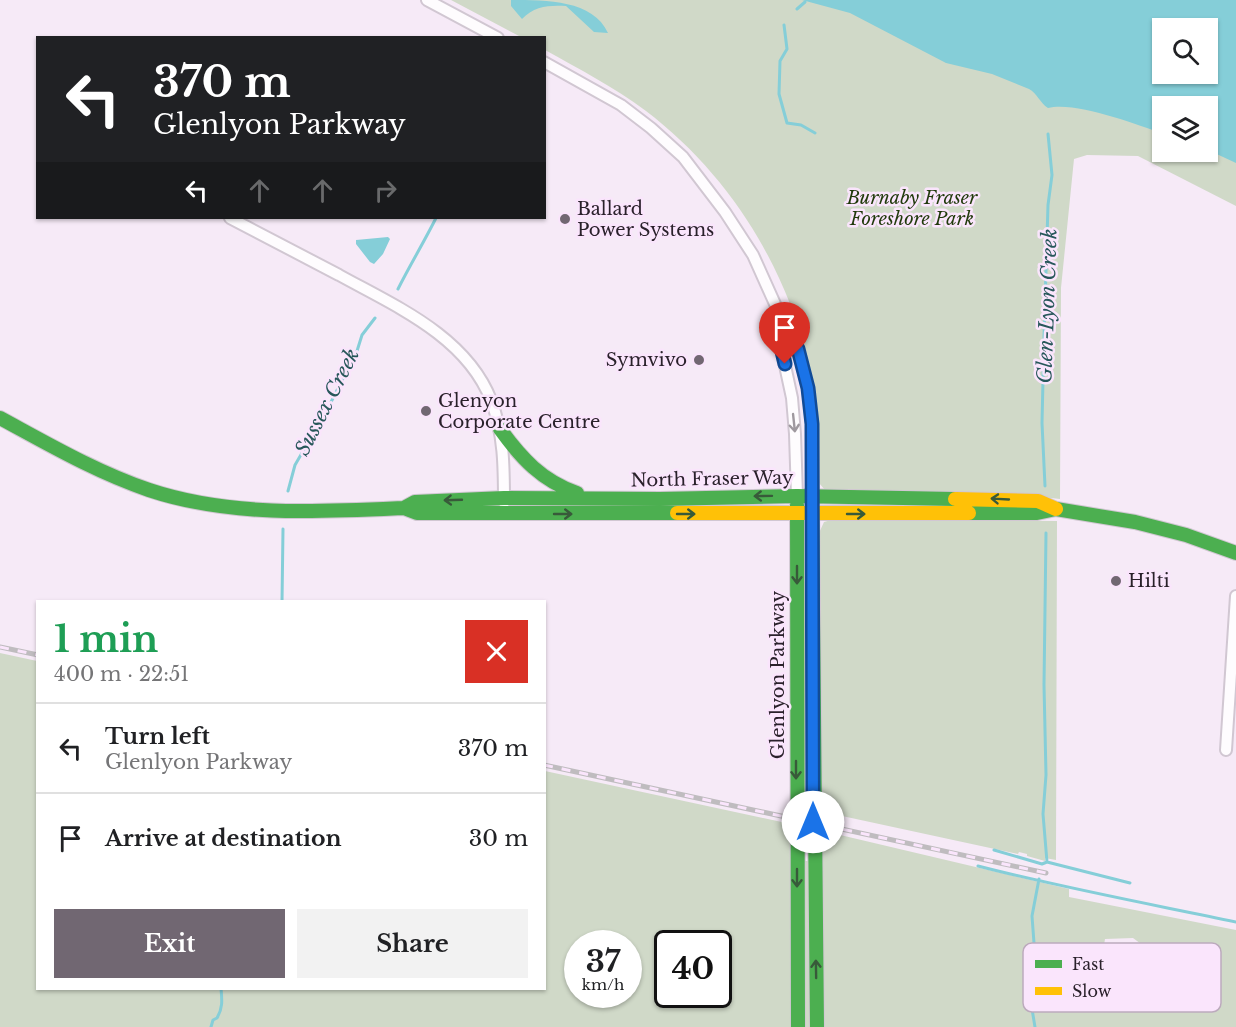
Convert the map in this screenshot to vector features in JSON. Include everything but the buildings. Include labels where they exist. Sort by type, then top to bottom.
[{"type":"street","points":[[427,0],[494,36]]},
{"type":"street","name":"Glenlyon Parkway","points":[[546,63],[621,105],[651,128],[683,158],[726,212],[753,255],[784,324],[798,349],[808,388],[812,424],[817,1027]]},
{"type":"street","points":[[232,219],[404,310],[446,339],[461,355],[485,387],[500,429],[503,452],[504,514]]},
{"type":"street","name":"Glenlyon Parkway","points":[[784,324],[781,347],[792,398],[797,496],[798,1027]]},
{"type":"street","name":"North Fraser Way","points":[[0,418],[94,468],[129,483],[192,502],[247,510],[404,508],[417,513],[812,514],[1037,513],[1056,509]]},
{"type":"street","points":[[500,429],[537,474],[561,489],[594,497]]},
{"type":"street","name":"North Fraser Way","points":[[404,508],[415,502],[504,498],[660,499],[813,496],[1023,500],[1038,501],[1056,509],[1136,522],[1186,535],[1236,552]]},
{"type":"street","points":[[1226,750],[1236,596]]},
{"type":"green space","name":"Burnaby Fraser Foreshore Park","points":[[451,0],[874,0],[1060,105],[1152,119],[1152,162],[1218,162],[1218,142],[1236,149],[1236,206],[1138,156],[1087,155],[1074,159],[1061,288],[1060,499],[1024,495],[825,490],[819,483],[813,388],[807,357],[783,286],[747,220],[726,190],[675,135],[622,94],[546,51],[546,36],[519,36]]},
{"type":"green space","points":[[831,520],[1057,521],[1056,860],[1045,858],[1045,861],[1019,852],[1018,854],[819,811],[819,533],[824,522]]},
{"type":"green space","points":[[0,653],[36,661],[36,990],[546,990],[546,771],[791,824],[792,1027],[0,1027]]},
{"type":"green space","points":[[819,830],[1069,889],[1069,897],[1236,930],[1236,1027],[822,1027]]},
{"type":"green space","points":[[802,861],[809,861],[812,1027],[805,1027]]},
{"type":"water","points":[[511,0],[554,2],[580,8],[601,22],[608,33],[594,32],[566,6],[542,7],[522,19],[511,6]]},
{"type":"water","points":[[802,0],[1236,0],[1236,163],[1218,155],[1218,96],[1152,96],[1152,130],[1089,110],[1048,108],[1029,89],[992,74],[946,63],[850,13]]},
{"type":"water","points":[[388,237],[390,239],[383,254],[374,264],[356,244],[356,240]]},
{"type":"waterway","points":[[797,9],[805,2]]},
{"type":"waterway","points":[[784,25],[787,49],[780,61],[779,94],[787,123],[801,125],[815,133]]},
{"type":"waterway","name":"Glen-Lyon Creek","points":[[1045,486],[1042,423],[1048,205],[1052,175],[1048,134]]},
{"type":"waterway","name":"Sussex Creek","points":[[398,289],[435,219]]},
{"type":"waterway","name":"Sussex Creek","points":[[288,491],[295,465],[328,408],[357,351],[362,335],[375,318]]},
{"type":"waterway","name":"Sussex Creek","points":[[282,600],[283,529]]},
{"type":"waterway","name":"Glen-Lyon Creek","points":[[994,850],[1042,864],[1047,862],[1043,814],[1046,775],[1044,685],[1046,533]]},
{"type":"waterway","points":[[1047,862],[1130,883]]},
{"type":"waterway","points":[[978,866],[1074,889],[1236,922]]},
{"type":"waterway","name":"Glen-Lyon Creek","points":[[1034,943],[1032,916],[1039,879]]},
{"type":"waterway","name":"Sussex Creek","points":[[211,1027],[220,1011],[221,990]]},
{"type":"waterway","name":"Glen-Lyon Creek","points":[[1032,1012],[1035,1027]]},
{"type":"railway","points":[[0,647],[36,655]]},
{"type":"railway","points":[[546,765],[1046,873]]},
{"type":"traffic: fast","points":[[0,418],[73,457],[129,483],[180,499],[211,505],[275,511],[404,508],[417,513],[677,513]]},
{"type":"traffic: fast","points":[[500,429],[533,467],[553,482],[577,493]]},
{"type":"traffic: fast","points":[[404,508],[415,502],[504,498],[660,499],[797,496],[955,499]]},
{"type":"traffic: fast","points":[[797,505],[798,1027]]},
{"type":"traffic: fast","points":[[812,505],[817,1027]]},
{"type":"traffic: fast","points":[[969,513],[1037,513],[1056,509],[1135,522],[1186,535],[1236,553]]},
{"type":"traffic: slow","points":[[955,499],[1038,501],[1056,509]]},
{"type":"traffic: slow","points":[[677,513],[969,513]]},
{"type":"place","name":"Ballard Power Systems","points":[[565,219]]},
{"type":"place","name":"Symvivo","points":[[699,360]]},
{"type":"place","name":"Glenyon Corporate Centre","points":[[426,411]]},
{"type":"place","name":"Hilti","points":[[1116,581]]},
{"type":"route","points":[[785,364],[781,347],[784,324],[798,349],[808,388],[812,424],[813,822]]}]
